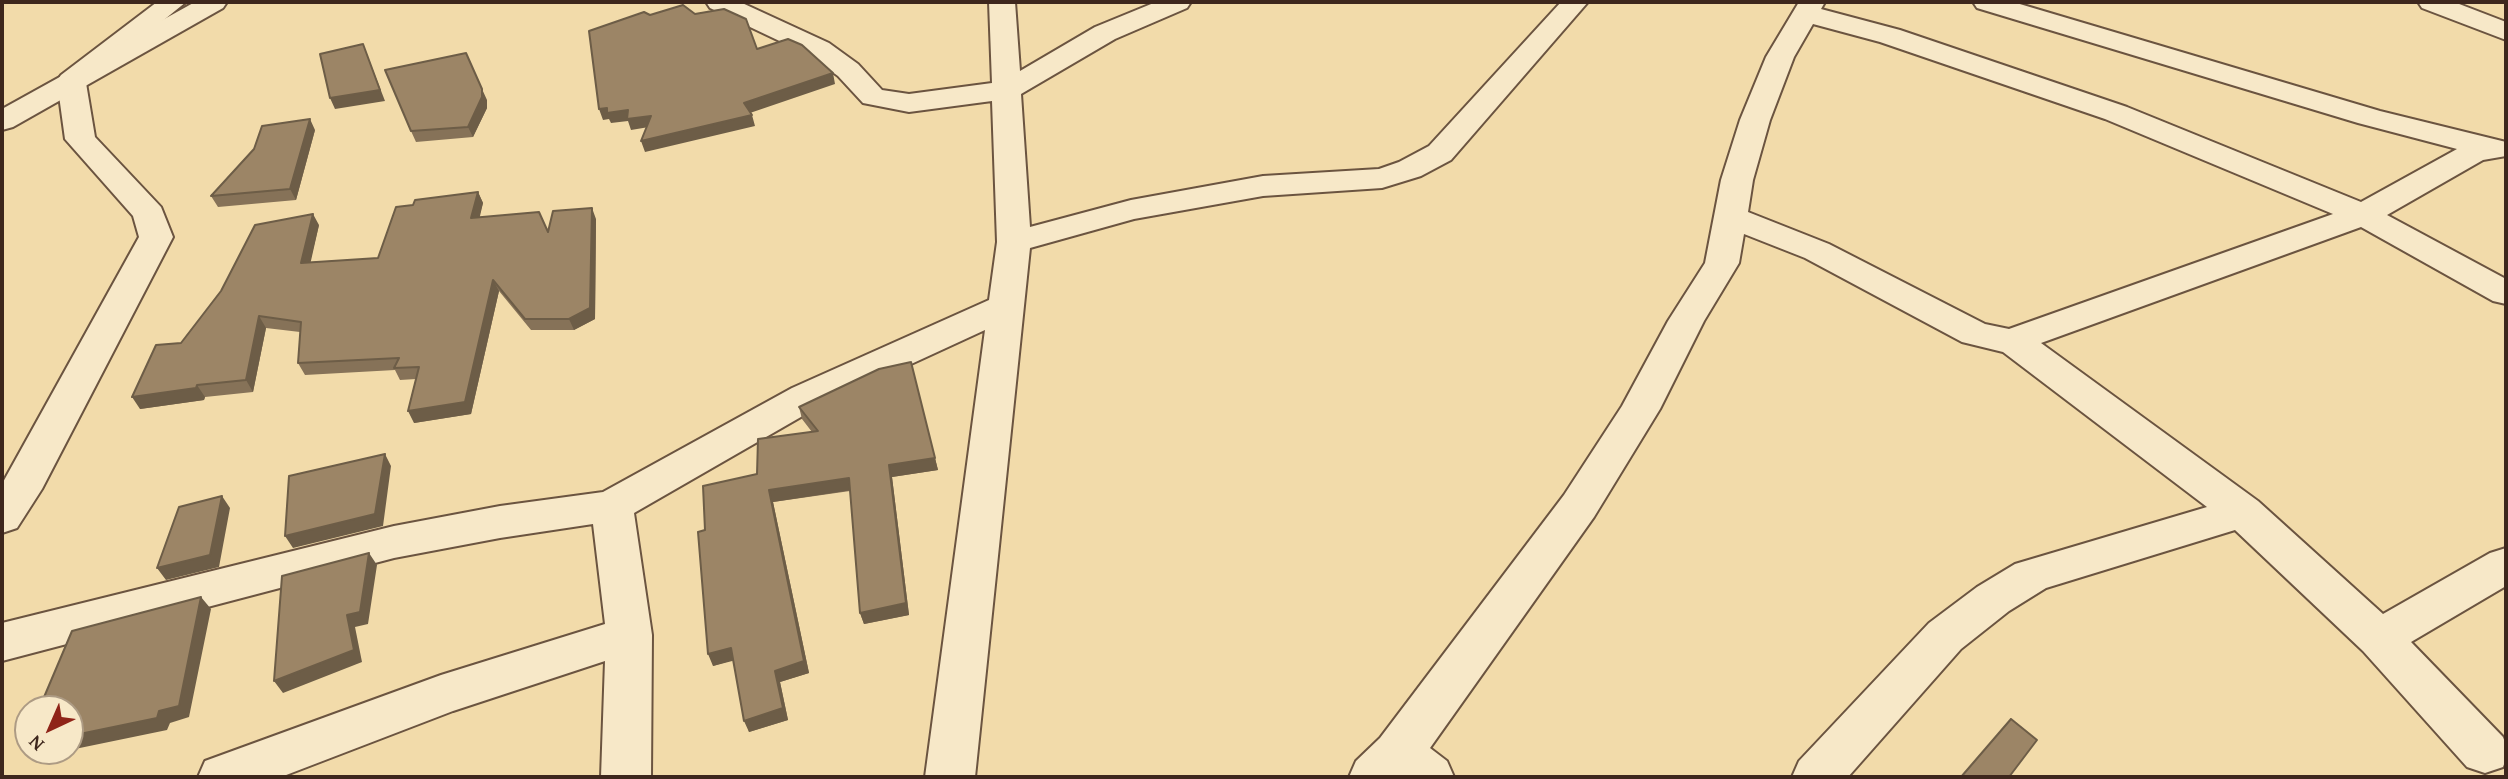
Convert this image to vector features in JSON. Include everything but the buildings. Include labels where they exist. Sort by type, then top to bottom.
[{"type":"street","points":[[71,81],[173,2]]},
{"type":"street","points":[[2,121],[214,2]]},
{"type":"street","points":[[719,2],[803,40],[848,70],[873,97],[909,103],[1007,90],[1105,33],[1178,2]]},
{"type":"street","points":[[950,777],[1014,242],[1002,2]]},
{"type":"street","points":[[1014,242],[1158,205],[1263,186],[1382,178],[1410,169],[1440,153],[1575,2]]},
{"type":"street","points":[[1986,2],[2369,117],[2499,149]]},
{"type":"street","points":[[2431,2],[2506,32]]},
{"type":"street","points":[[1400,769],[1579,506],[1640,410],[1686,321],[1722,263],[1737,180],[1755,120],[1780,57],[1809,8],[2116,113],[2363,215],[2506,293]]},
{"type":"street","points":[[2,517],[27,479],[156,237],[149,214],[80,139],[71,81]]},
{"type":"street","points":[[2015,342],[2024,336],[2363,215],[2474,152],[2499,149]]},
{"type":"street","points":[[1732,217],[1817,251],[1976,334],[2015,342],[2243,512],[2379,638],[2499,756]]},
{"type":"street","points":[[2,642],[394,542],[612,506],[806,397],[1007,306]]},
{"type":"street","points":[[612,506],[629,635],[626,777]]},
{"type":"street","points":[[1817,777],[1945,636],[1993,599],[2031,576],[2243,512]]},
{"type":"street","points":[[2379,638],[2506,565]]},
{"type":"street","points":[[223,777],[441,695],[629,635]]}]
